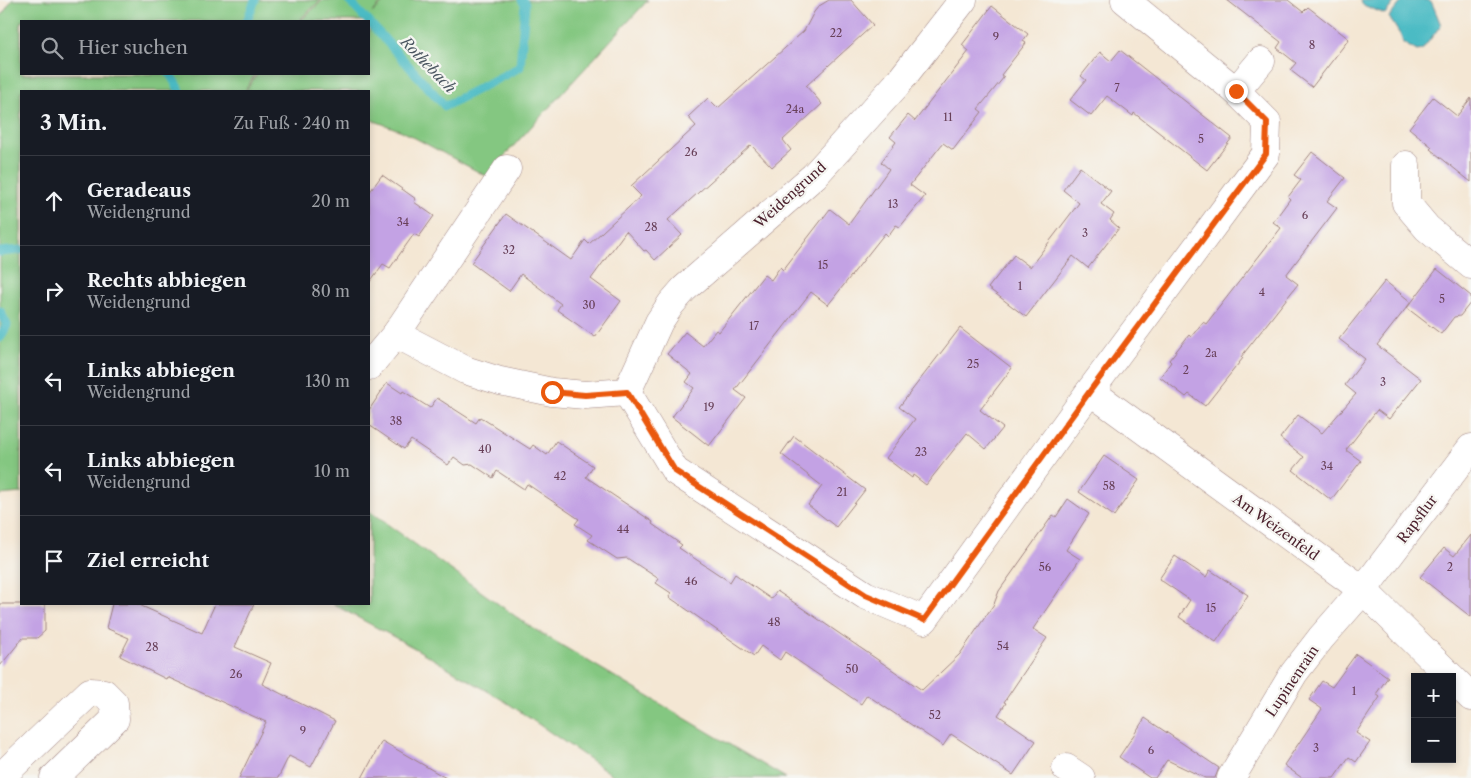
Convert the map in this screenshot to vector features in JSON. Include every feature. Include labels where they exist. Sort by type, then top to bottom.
[{"type":"street","name":"Weidengrund","points":[[627,392],[659,322],[684,288],[814,176],[899,82],[963,0]]},
{"type":"street","points":[[396,334],[465,370],[500,381],[552,392],[585,395],[627,392],[675,471],[866,595],[924,620],[1090,391],[1266,154],[1267,122],[1236,91],[1125,0]]},
{"type":"street","points":[[1236,91],[1261,61]]},
{"type":"street","points":[[1406,165],[1406,203],[1427,228],[1471,265]]},
{"type":"street","points":[[370,365],[396,334],[507,170]]},
{"type":"street","name":"Am Weizenfeld","points":[[1090,391],[1363,590],[1446,673]]},
{"type":"street","name":"Rapsflur","points":[[1363,590],[1471,448]]},
{"type":"street","name":"Lupinenrain","points":[[1231,778],[1294,673],[1321,638],[1363,590]]},
{"type":"street","name":"Am Weizenfeld","points":[[1456,683],[1471,697]]},
{"type":"street","points":[[4,778],[6,772],[90,692],[104,693],[114,703],[115,719],[54,778]]},
{"type":"green space","points":[[12,0],[321,0],[299,20],[20,20],[20,75],[254,75],[246,90],[20,90],[20,493],[0,495],[0,18]]},
{"type":"green space","points":[[323,0],[384,0],[372,13],[386,0],[648,0],[508,152],[488,177],[402,131],[370,119],[370,90],[247,90],[256,75],[370,75],[370,20],[301,20]]},
{"type":"green space","points":[[370,512],[529,626],[786,778],[617,778],[506,702],[418,650],[335,605],[370,605]]},
{"type":"water","points":[[1360,0],[1396,0],[1385,14],[1361,4]]},
{"type":"water","points":[[1403,0],[1427,0],[1432,3],[1441,25],[1422,50],[1417,51],[1403,43],[1401,36],[1389,17]]},
{"type":"building","points":[[829,0],[851,0],[873,25],[806,86],[822,104],[783,140],[791,150],[772,167],[751,145],[668,220],[682,235],[655,260],[626,231],[591,279],[621,301],[595,337],[557,310],[561,304],[521,274],[509,291],[471,263],[506,214],[571,260],[585,240],[589,244],[641,196],[631,186],[696,126],[688,117],[708,98],[718,108],[804,31],[814,12],[819,6]]},
{"type":"building","points":[[1227,0],[1288,0],[1303,12],[1308,7],[1349,39],[1312,87],[1290,70],[1296,63],[1277,48],[1281,42]]},
{"type":"building","points":[[992,6],[1028,34],[1023,41],[1026,43],[1001,75],[1004,77],[978,109],[982,112],[953,150],[943,143],[910,185],[925,196],[900,227],[896,225],[888,236],[885,233],[828,305],[811,292],[735,390],[746,398],[709,446],[672,417],[694,388],[686,382],[692,374],[667,354],[685,332],[703,346],[716,330],[719,332],[764,275],[771,280],[780,267],[783,270],[830,209],[849,224],[889,169],[881,162],[896,142],[890,137],[908,115],[915,121],[969,51],[962,45]]},
{"type":"building","points":[[1120,50],[1232,138],[1207,170],[1134,113],[1133,116],[1107,96],[1091,116],[1070,100],[1086,80],[1081,76],[1100,52],[1111,61]]},
{"type":"building","points":[[1433,97],[1457,116],[1471,98],[1471,182],[1430,149],[1432,147],[1409,128]]},
{"type":"building","points":[[1312,152],[1345,178],[1327,201],[1337,208],[1286,275],[1298,284],[1205,406],[1189,394],[1186,397],[1160,377],[1171,362],[1169,360],[1189,335],[1191,337],[1203,322],[1206,324],[1281,228],[1273,222],[1301,180],[1294,175]]},
{"type":"building","points":[[1080,167],[1111,191],[1101,204],[1114,214],[1110,220],[1119,228],[1088,268],[1073,256],[1026,317],[988,288],[1014,255],[1030,267],[1079,203],[1063,190]]},
{"type":"building","points":[[382,175],[416,199],[414,202],[434,216],[419,237],[414,234],[390,268],[383,264],[370,282],[370,192]]},
{"type":"building","points":[[1437,269],[1471,296],[1471,302],[1460,316],[1454,317],[1441,334],[1407,308]]},
{"type":"building","points":[[1385,281],[1411,302],[1377,345],[1421,379],[1389,419],[1377,410],[1346,450],[1361,461],[1331,500],[1293,470],[1304,457],[1280,438],[1298,415],[1322,433],[1356,394],[1345,385],[1365,359],[1339,339]]},
{"type":"building","points":[[960,328],[1012,368],[980,410],[1003,428],[986,449],[967,433],[926,485],[913,475],[912,478],[886,458],[915,419],[899,407]]},
{"type":"building","points":[[387,383],[430,408],[437,398],[476,423],[480,417],[530,449],[533,445],[547,455],[556,441],[593,466],[586,477],[653,522],[652,524],[682,545],[679,548],[730,582],[735,574],[771,599],[777,591],[922,690],[960,654],[994,604],[999,591],[1053,515],[1056,517],[1068,499],[1089,514],[1066,550],[1080,559],[1033,629],[1047,638],[1004,702],[1006,703],[998,715],[1036,741],[1013,775],[951,734],[943,746],[867,695],[861,704],[785,652],[780,660],[761,646],[754,656],[669,597],[671,593],[656,583],[659,579],[627,558],[617,559],[588,540],[592,535],[575,524],[579,519],[527,484],[524,489],[497,471],[493,478],[472,464],[465,465],[454,457],[448,465],[411,440],[404,449],[370,426],[370,408]]},
{"type":"building","points":[[794,436],[865,490],[836,527],[808,505],[822,486],[781,454]]},
{"type":"building","points":[[1104,456],[1139,480],[1114,516],[1079,492]]},
{"type":"building","points":[[1471,535],[1471,617],[1420,577],[1444,548],[1454,556]]},
{"type":"building","points":[[1175,556],[1206,577],[1210,570],[1248,595],[1216,642],[1179,617],[1190,600],[1159,579]]},
{"type":"building","points":[[0,604],[45,605],[45,631],[37,638],[23,638],[0,666]]},
{"type":"building","points":[[112,605],[139,605],[202,633],[215,605],[254,605],[235,647],[271,663],[262,684],[335,721],[311,767],[289,756],[278,778],[239,778],[266,722],[167,677],[166,679],[120,656],[129,638],[106,628]]},
{"type":"building","points":[[1356,654],[1388,677],[1376,694],[1380,697],[1356,733],[1370,742],[1356,762],[1349,757],[1334,778],[1302,778],[1284,765],[1322,709],[1309,700],[1322,681],[1332,687]]},
{"type":"building","points":[[1145,718],[1219,768],[1215,778],[1205,778],[1167,760],[1155,778],[1150,778],[1119,757]]},
{"type":"building","points":[[382,741],[446,778],[362,778]]},
{"type":"waterway","name":"Rothebach","points":[[247,20],[255,0]]},
{"type":"waterway","name":"Rothebach","points":[[348,0],[367,20]]},
{"type":"waterway","name":"Rothebach","points":[[370,23],[445,106],[520,67],[525,4],[522,0]]},
{"type":"waterway","name":"Rothebach","points":[[171,75],[179,90]]},
{"type":"waterway","name":"Rothebach","points":[[0,252],[20,250]]},
{"type":"waterway","name":"Rothebach","points":[[0,311],[7,325],[0,338]]},
{"type":"route","points":[[552,392],[585,395],[627,392],[675,471],[866,595],[924,620],[1090,391],[1266,154],[1267,122],[1236,91]]}]
